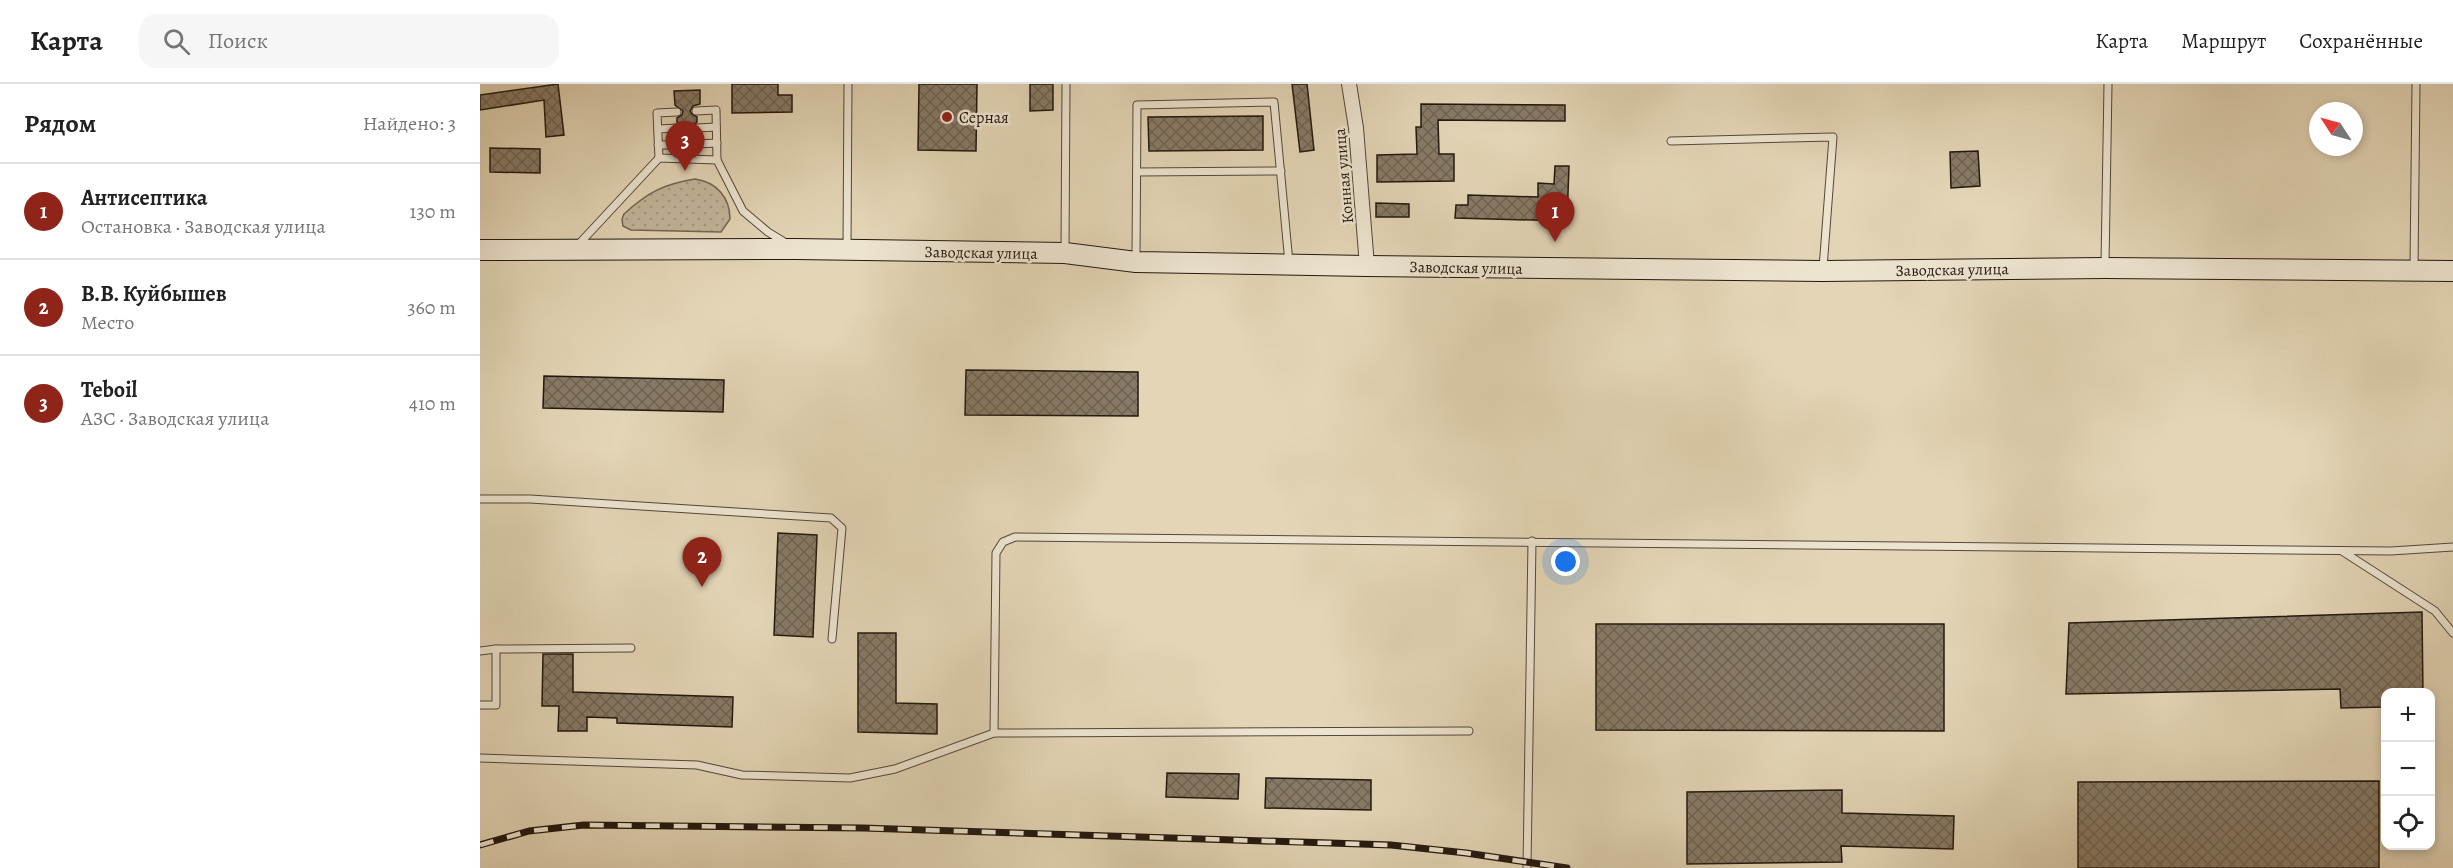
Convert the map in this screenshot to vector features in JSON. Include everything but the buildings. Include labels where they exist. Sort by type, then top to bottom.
[{"type":"street","name":"Конная улица","points":[[1349,84],[1356,128],[1367,266]]},
{"type":"street","name":"Заводская улица","points":[[480,250],[796,249],[1065,253],[1136,262],[1822,271],[2105,268],[2453,271]]},
{"type":"lane","points":[[847,250],[848,84]]},
{"type":"lane","points":[[1065,253],[1066,84]]},
{"type":"lane","points":[[2105,268],[2108,84]]},
{"type":"lane","points":[[2414,271],[2416,84]]},
{"type":"lane","points":[[1136,262],[1137,105],[1274,102],[1289,265]]},
{"type":"lane","points":[[696,111],[716,110],[717,159],[743,211],[768,232],[796,249]]},
{"type":"lane","points":[[574,249],[659,158],[657,112],[677,112]]},
{"type":"lane","points":[[697,128],[716,127]]},
{"type":"lane","points":[[658,129],[678,128]]},
{"type":"lane","points":[[1671,141],[1833,137],[1822,271]]},
{"type":"lane","points":[[698,144],[717,143]]},
{"type":"lane","points":[[658,145],[678,144]]},
{"type":"lane","points":[[659,158],[717,159]]},
{"type":"lane","points":[[1137,172],[1281,171]]},
{"type":"lane","points":[[480,499],[831,518],[842,528],[832,639]]},
{"type":"lane","points":[[994,733],[996,553],[1003,542],[1016,537],[2391,551],[2453,547]]},
{"type":"lane","points":[[1527,868],[1532,541]]},
{"type":"lane","points":[[2342,550],[2435,610],[2453,633]]},
{"type":"lane","points":[[480,651],[631,648]]},
{"type":"lane","points":[[480,705],[496,705],[496,649]]},
{"type":"lane","points":[[480,758],[697,765],[742,775],[850,777],[896,769],[994,733],[1469,731]]},
{"type":"shaded area","points":[[695,179],[716,187],[728,204],[730,219],[721,232],[631,230],[623,226],[624,214],[641,200],[665,186]]},
{"type":"railway","points":[[480,845],[529,831],[584,825],[863,828],[1391,845],[1567,868]]},
{"type":"place","name":"Серная","points":[[947,117]]},
{"type":"place","name":"Teboil","points":[[685,171]]},
{"type":"place","name":"Антисептика","points":[[1555,242]]},
{"type":"place","name":"В.В. Куйбышев","points":[[702,587]]}]
